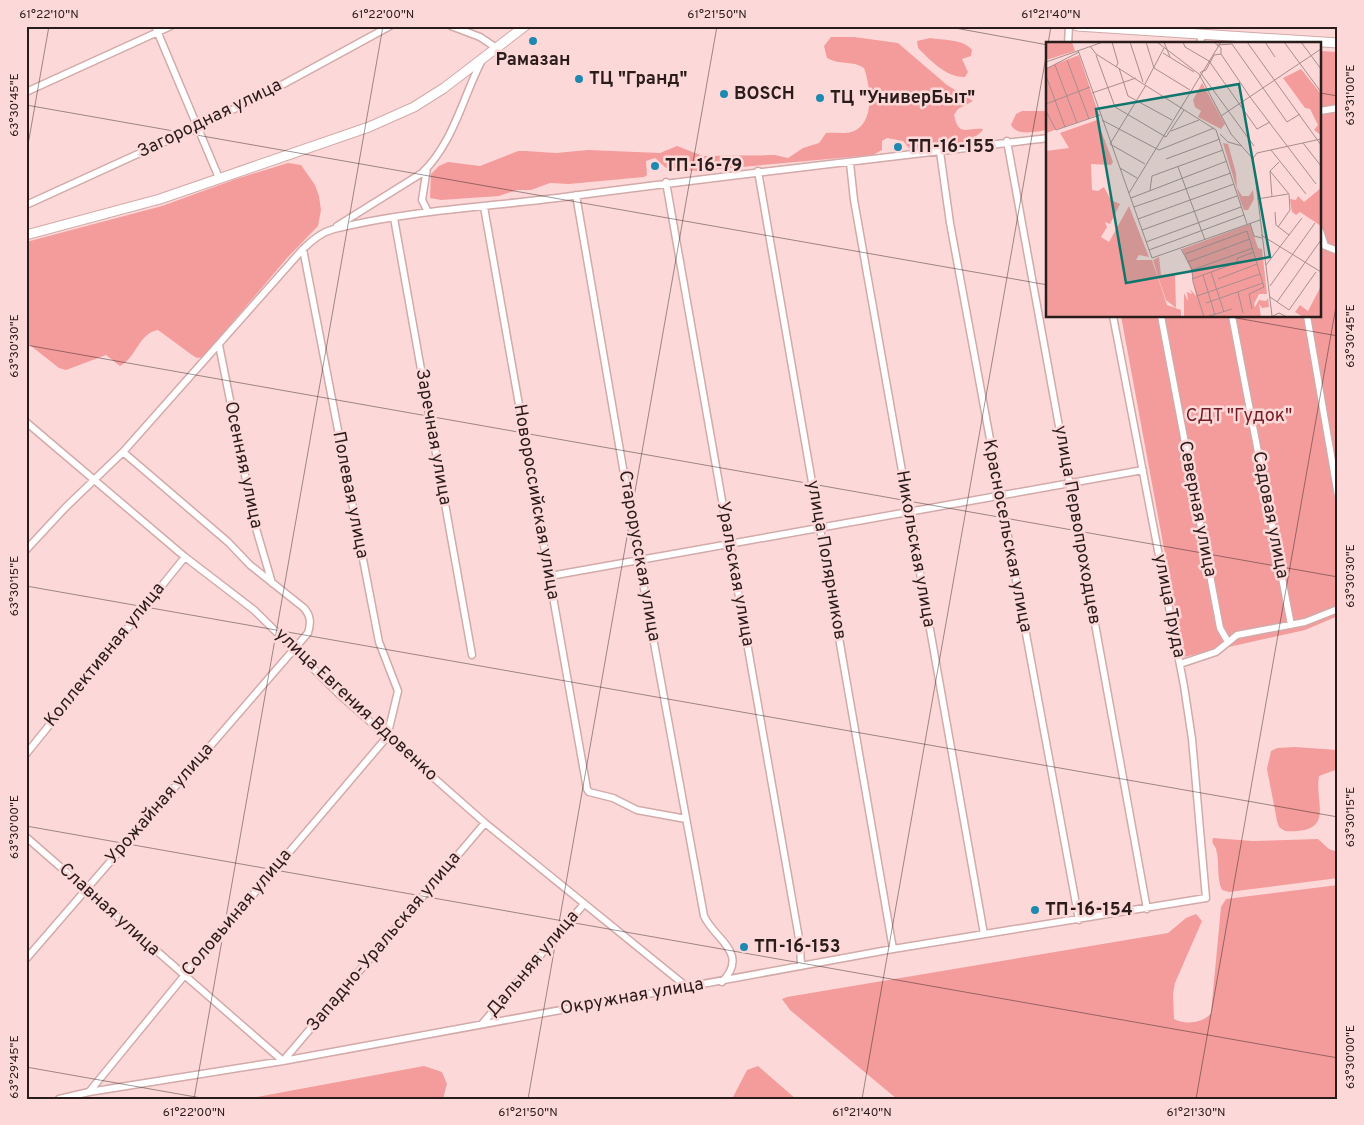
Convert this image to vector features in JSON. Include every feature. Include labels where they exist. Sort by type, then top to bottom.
[{"type":"street","points":[[26,92],[157,30],[171,26]]},
{"type":"street","name":"Загородная улица","points":[[26,205],[198,128],[390,26]]},
{"type":"street","points":[[450,26],[480,37],[495,47]]},
{"type":"street","points":[[26,235],[160,199],[353,134],[392,118],[444,88],[495,47],[525,26]]},
{"type":"street","points":[[1068,26],[1068,42]]},
{"type":"street","points":[[1077,26],[1184,30],[1201,39],[1284,42]]},
{"type":"street","points":[[157,30],[218,178]]},
{"type":"street","points":[[1322,43],[1338,43]]},
{"type":"street","points":[[26,550],[123,452],[311,242],[427,168],[441,151],[482,58]]},
{"type":"street","points":[[1322,111],[1338,108]]},
{"type":"street","points":[[332,229],[428,212],[484,207],[758,171],[850,163],[940,152],[1007,141],[1046,138]]},
{"type":"street","name":"улица Первопроходцев","points":[[1007,141],[1147,909]]},
{"type":"street","name":"Красносельская улица","points":[[940,152],[950,223],[999,495],[1079,920]]},
{"type":"street","name":"Никольская улица","points":[[850,163],[854,200],[908,511],[984,934]]},
{"type":"street","points":[[427,168],[422,200],[428,212]]},
{"type":"street","name":"улица Полярников","points":[[758,171],[893,949]]},
{"type":"street","name":"Уральская улица","points":[[666,182],[800,944],[801,966]]},
{"type":"street","name":"Старорусская улица","points":[[576,195],[639,561],[704,916],[731,953],[732,968],[722,982]]},
{"type":"street","name":"Новороссийская улица","points":[[484,207],[587,789],[594,794],[613,798],[637,810],[686,819]]},
{"type":"street","name":"Заречная улица","points":[[394,218],[472,655]]},
{"type":"street","points":[[1322,237],[1325,246],[1338,251]]},
{"type":"street","name":"Полевая улица","points":[[303,250],[379,642],[398,691],[387,737]]},
{"type":"street","name":"улица Труда","points":[[1113,318],[1180,664],[1192,739],[1206,898]]},
{"type":"street","name":"Северная улица","points":[[1161,318],[1220,628],[1228,642]]},
{"type":"street","name":"Садовая улица","points":[[1232,318],[1291,625]]},
{"type":"street","points":[[1307,318],[1338,496]]},
{"type":"street","name":"Осенняя улица","points":[[219,345],[255,525],[272,583]]},
{"type":"street","name":"улица Евгения Вдовенко","points":[[26,422],[184,557],[254,610],[387,737],[485,823],[687,987]]},
{"type":"street","points":[[123,452],[272,583]]},
{"type":"street","points":[[550,576],[1143,470]]},
{"type":"street","name":"Коллективная улица","points":[[26,754],[184,557]]},
{"type":"street","name":"Урожайная улица","points":[[26,959],[308,633],[309,613],[272,583]]},
{"type":"street","points":[[1180,664],[1216,652],[1237,635],[1314,620],[1338,609]]},
{"type":"street","name":"Соловьиная улица","points":[[89,1092],[184,976],[387,737]]},
{"type":"street","name":"Западно-Уральская улица","points":[[283,1061],[485,823]]},
{"type":"street","name":"Славная улица","points":[[26,837],[283,1061]]},
{"type":"street","name":"Окружная улица","points":[[59,1099],[89,1092],[283,1061],[722,982],[893,949],[1206,898]]},
{"type":"street","name":"Дальняя улица","points":[[482,1024],[584,904]]},
{"type":"green space","points":[[831,37],[854,37],[898,43],[947,85],[973,101],[958,109],[954,115],[958,127],[964,130],[983,129],[982,131],[968,141],[950,145],[913,149],[909,148],[903,141],[887,138],[882,141],[882,150],[873,155],[697,171],[666,168],[655,158],[646,161],[647,175],[644,177],[569,184],[550,183],[531,190],[517,190],[499,196],[441,200],[430,198],[431,174],[439,166],[448,162],[480,166],[518,151],[556,153],[588,150],[660,153],[677,146],[703,156],[775,155],[788,158],[803,148],[819,143],[826,133],[853,132],[862,125],[866,118],[869,101],[868,83],[864,68],[855,64],[827,58],[824,46]]},
{"type":"green space","points":[[930,38],[958,42],[972,50],[971,56],[962,59],[968,72],[965,77],[958,77],[945,71],[933,63],[918,48],[917,41]]},
{"type":"green space","name":"СДТ \"Гудок\"","points":[[1322,51],[1338,52],[1338,616],[1305,630],[1184,657],[1121,318],[1322,318]]},
{"type":"green space","points":[[1022,111],[1046,111],[1046,130],[1022,132],[1014,129],[1011,125],[1016,114]]},
{"type":"green space","points":[[288,163],[301,165],[315,185],[321,210],[318,226],[287,258],[203,357],[197,358],[192,355],[158,330],[146,336],[130,357],[120,366],[106,355],[66,370],[59,368],[26,342],[26,242],[162,206],[236,179]]},
{"type":"green space","points":[[1295,747],[1338,750],[1338,769],[1319,776],[1320,814],[1317,822],[1312,827],[1301,831],[1285,831],[1279,827],[1277,821],[1267,769],[1271,751],[1277,748]]},
{"type":"green space","points":[[1213,838],[1253,841],[1318,839],[1329,849],[1338,852],[1338,878],[1229,892],[1222,890]]},
{"type":"green space","points":[[1338,885],[1338,1099],[897,1099],[790,1010],[782,999],[1168,933],[1186,918],[1196,914],[1202,921],[1175,983],[1173,994],[1174,1019],[1183,1022],[1199,1021],[1211,1013],[1221,907],[1226,899]]},
{"type":"green space","points":[[424,1066],[442,1072],[447,1084],[443,1099],[246,1099]]},
{"type":"green space","points":[[758,1066],[796,1099],[732,1099],[747,1070]]},
{"type":"place","name":"Рамазан","points":[[533,41]]},
{"type":"place","name":"ТЦ \"Гранд\"","points":[[579,79]]},
{"type":"place","name":"BOSCH","points":[[724,94]]},
{"type":"place","name":"ТЦ \"УниверБыт\"","points":[[820,98]]},
{"type":"place","name":"ТП-16-155","points":[[898,147]]},
{"type":"place","name":"ТП-16-79","points":[[655,166]]},
{"type":"place","name":"ТП-16-154","points":[[1035,910]]},
{"type":"place","name":"ТП-16-153","points":[[744,947]]}]
